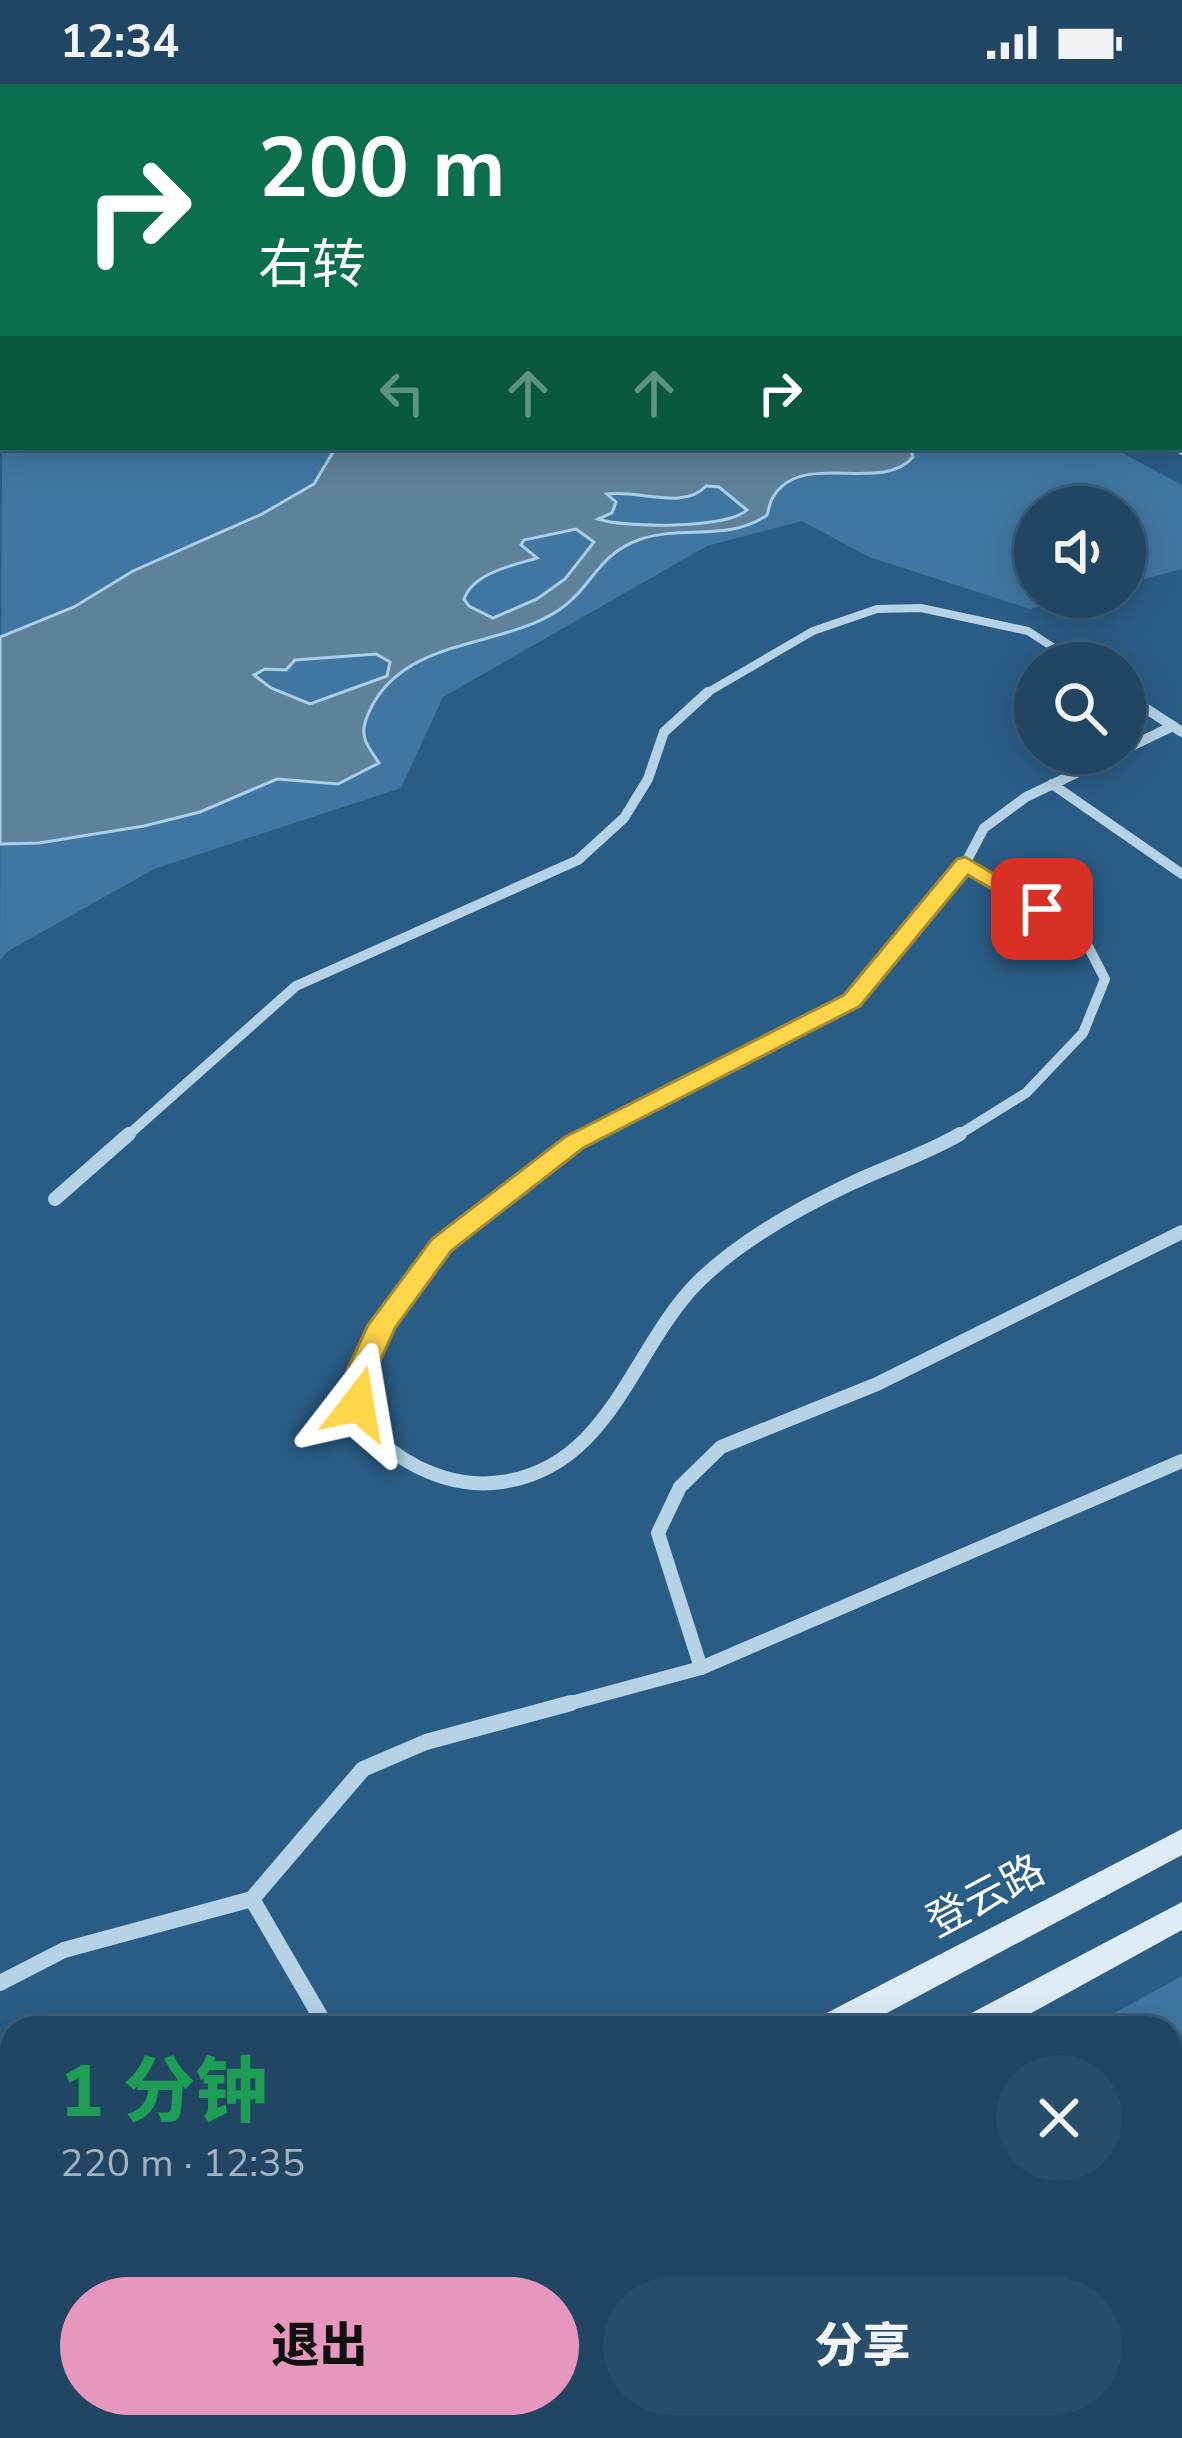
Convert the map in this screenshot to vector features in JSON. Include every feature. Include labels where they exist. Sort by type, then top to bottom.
[{"type":"main road","name":"登云路","points":[[852,2016],[1182,1841]]},
{"type":"main road","points":[[996,2016],[1182,1916]]},
{"type":"street","points":[[55,1199],[296,986],[578,860],[624,818],[648,779],[664,732],[698,698],[813,631],[877,609],[921,608],[1028,631],[1044,642]]},
{"type":"street","points":[[1146,708],[1178,729]]},
{"type":"street","points":[[1146,741],[1178,729]]},
{"type":"street","points":[[965,864],[1080,931],[1105,980],[1083,1033],[1026,1093],[949,1140],[847,1185],[759,1236],[698,1282],[593,1433],[562,1461],[503,1482],[457,1481],[415,1468],[380,1442],[358,1404],[362,1368],[382,1325],[442,1245],[574,1142],[852,1000],[965,864],[984,829],[1073,774]]},
{"type":"street","points":[[1052,784],[1182,874]]},
{"type":"street","points":[[701,1668],[658,1533],[680,1487],[721,1447],[877,1384],[1182,1232]]},
{"type":"street","points":[[0,1983],[64,1950],[252,1899],[363,1769],[426,1742],[701,1668],[1182,1461]]},
{"type":"street","points":[[252,1899],[320,2016]]},
{"type":"shaded area","points":[[2,450],[1117,450],[1182,485],[1182,569],[1146,578],[1146,486],[1014,486],[1014,604],[869,557],[802,521],[707,546],[443,697],[401,788],[154,869],[8,951],[0,960]]},
{"type":"shaded area","points":[[334,450],[911,450],[913,457],[899,468],[881,472],[801,476],[784,484],[767,515],[737,528],[657,535],[626,545],[559,610],[410,666],[390,682],[366,721],[365,739],[379,763],[338,784],[277,779],[200,812],[144,826],[39,843],[0,844],[0,637],[74,607],[133,571],[262,514],[314,484]],"holes":[[[706,486],[719,487],[747,510],[719,521],[675,525],[598,519],[612,513],[616,502],[607,494],[673,498]],[[576,529],[594,542],[565,579],[537,599],[493,618],[464,599],[477,582],[496,571],[537,558],[521,545],[524,540]],[[376,654],[390,662],[387,676],[310,704],[271,688],[254,675],[265,669],[286,670],[295,660]]]},
{"type":"shaded area","points":[[1182,1976],[1182,2016],[1109,2016]]},
{"type":"route","points":[[358,1404],[362,1368],[382,1325],[442,1245],[574,1142],[852,1000],[965,864],[1042,909]]}]
